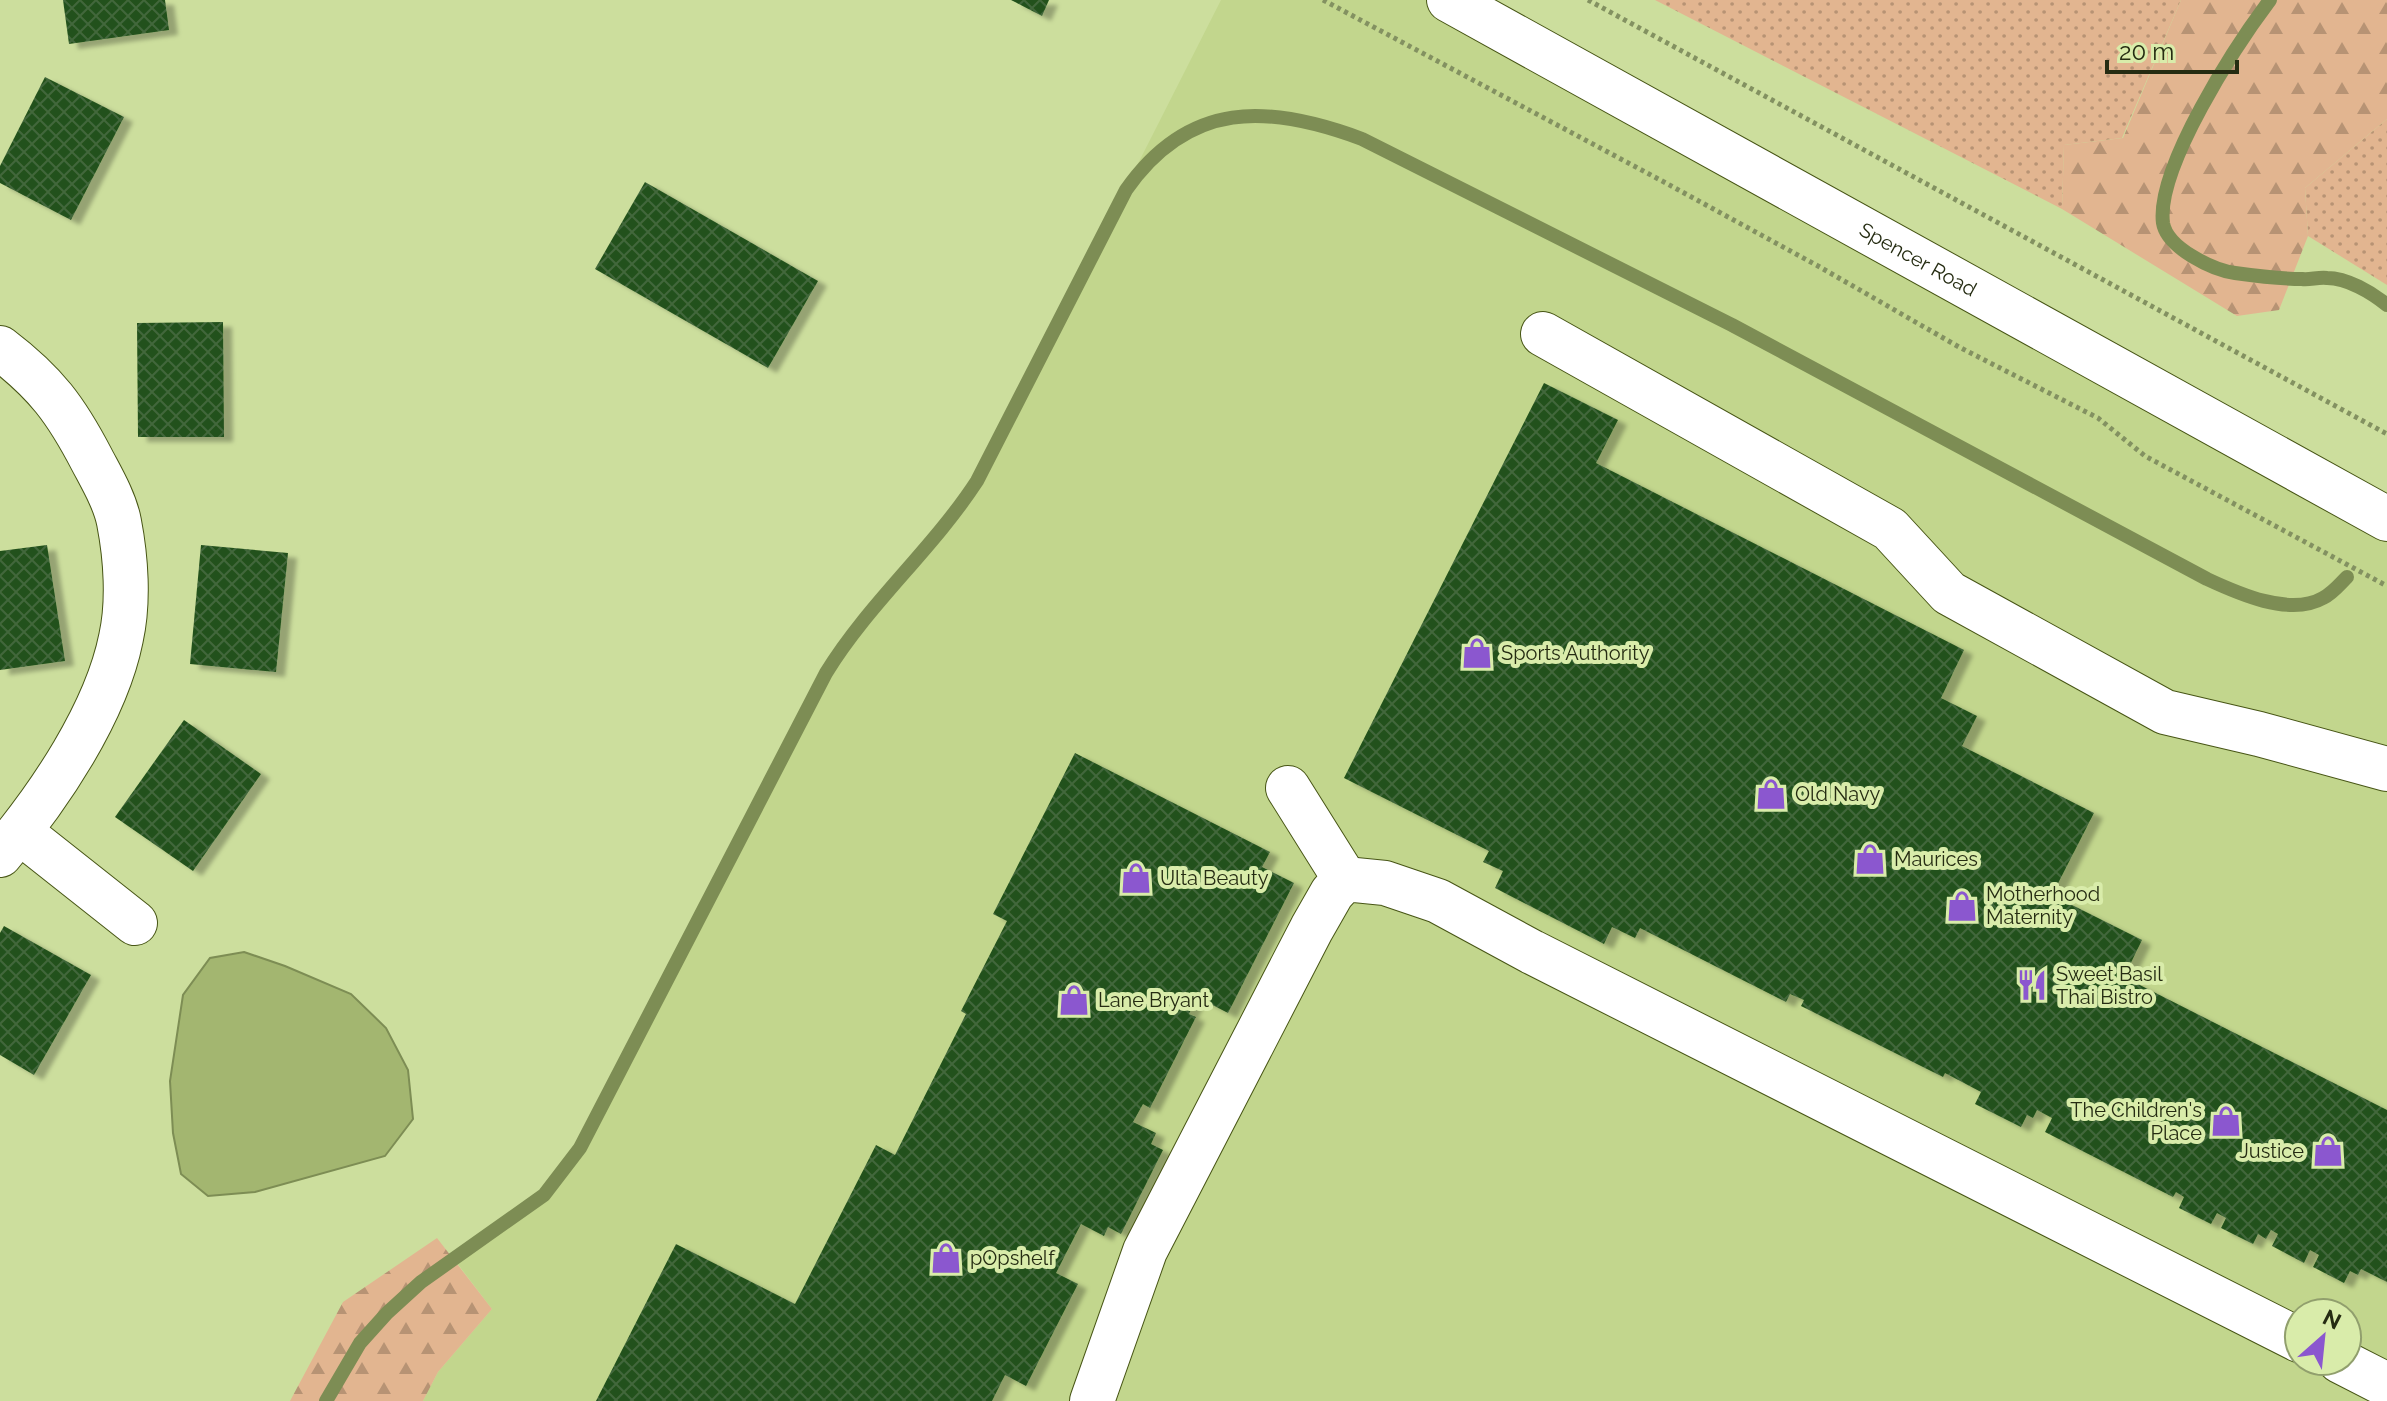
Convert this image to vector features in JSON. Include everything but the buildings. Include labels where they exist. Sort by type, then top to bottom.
[{"type":"street","name":"Spencer Road","points":[[1449,0],[2387,519]]},
{"type":"street","points":[[1543,334],[1890,529],[1949,593],[2165,712],[2387,769]]},
{"type":"street","points":[[0,348],[39,379],[61,406],[89,455],[118,519],[125,595],[122,636],[111,674],[91,720],[10,844],[135,923]]},
{"type":"street","points":[[1288,788],[1345,879]]},
{"type":"street","points":[[1345,879],[1385,883],[1438,901],[1532,952],[2283,1332]]},
{"type":"street","points":[[1092,1401],[1145,1251],[1312,928],[1332,893],[1345,879]]},
{"type":"street","points":[[2363,1373],[2387,1385]]},
{"type":"path","points":[[1323,0],[1664,182],[1959,347],[2098,418],[2145,456],[2387,586]]},
{"type":"path","points":[[1588,0],[2387,434]]},
{"type":"shaded area","points":[[1221,0],[1449,0],[2387,519],[2387,1401],[423,1401],[438,1372],[492,1309],[454,1259],[544,1195],[580,1148],[826,673],[863,618],[958,510],[977,481]]},
{"type":"shaded area","points":[[244,952],[351,994],[386,1028],[408,1070],[413,1119],[385,1156],[255,1192],[208,1196],[181,1174],[173,1133],[170,1081],[183,995],[210,958]]},
{"type":"green space","points":[[1655,0],[2181,0],[2122,138],[2064,145],[2062,209]]},
{"type":"green space","points":[[2181,0],[2387,0],[2387,119],[2305,188],[2308,236],[2279,310],[2237,316],[2062,209],[2064,145],[2123,138]]},
{"type":"green space","points":[[2387,119],[2387,285],[2308,236],[2305,188]]},
{"type":"green space","points":[[437,1238],[492,1309],[438,1372],[423,1401],[290,1401],[343,1302]]},
{"type":"waterway","points":[[2270,0],[2219,76],[2185,140],[2164,199],[2163,223],[2166,232],[2192,256],[2226,271],[2285,278],[2343,280],[2387,305]]},
{"type":"waterway","points":[[326,1401],[360,1343],[387,1313],[421,1282],[544,1195],[580,1148],[826,673],[861,623],[977,481],[1126,190],[1150,161],[1176,139],[1204,125],[1232,118],[1263,116],[1327,127],[1362,139],[1732,325],[2233,591],[2264,601],[2295,605],[2323,598],[2347,577]]},
{"type":"place","name":"Sports Authority","points":[[1477,653]]},
{"type":"place","name":"Old Navy","points":[[1771,794]]},
{"type":"place","name":"Maurices","points":[[1870,859]]},
{"type":"place","name":"Ulta Beauty","points":[[1136,878]]},
{"type":"place","name":"Motherhood Maternity","points":[[1962,906]]},
{"type":"place","name":"Sweet Basil Thai Bistro","points":[[2032,985]]},
{"type":"place","name":"Lane Bryant","points":[[1074,1000]]},
{"type":"place","name":"The Children's Place","points":[[2226,1121]]},
{"type":"place","name":"Justice","points":[[2328,1151]]},
{"type":"place","name":"pOpshelf","points":[[946,1258]]}]
